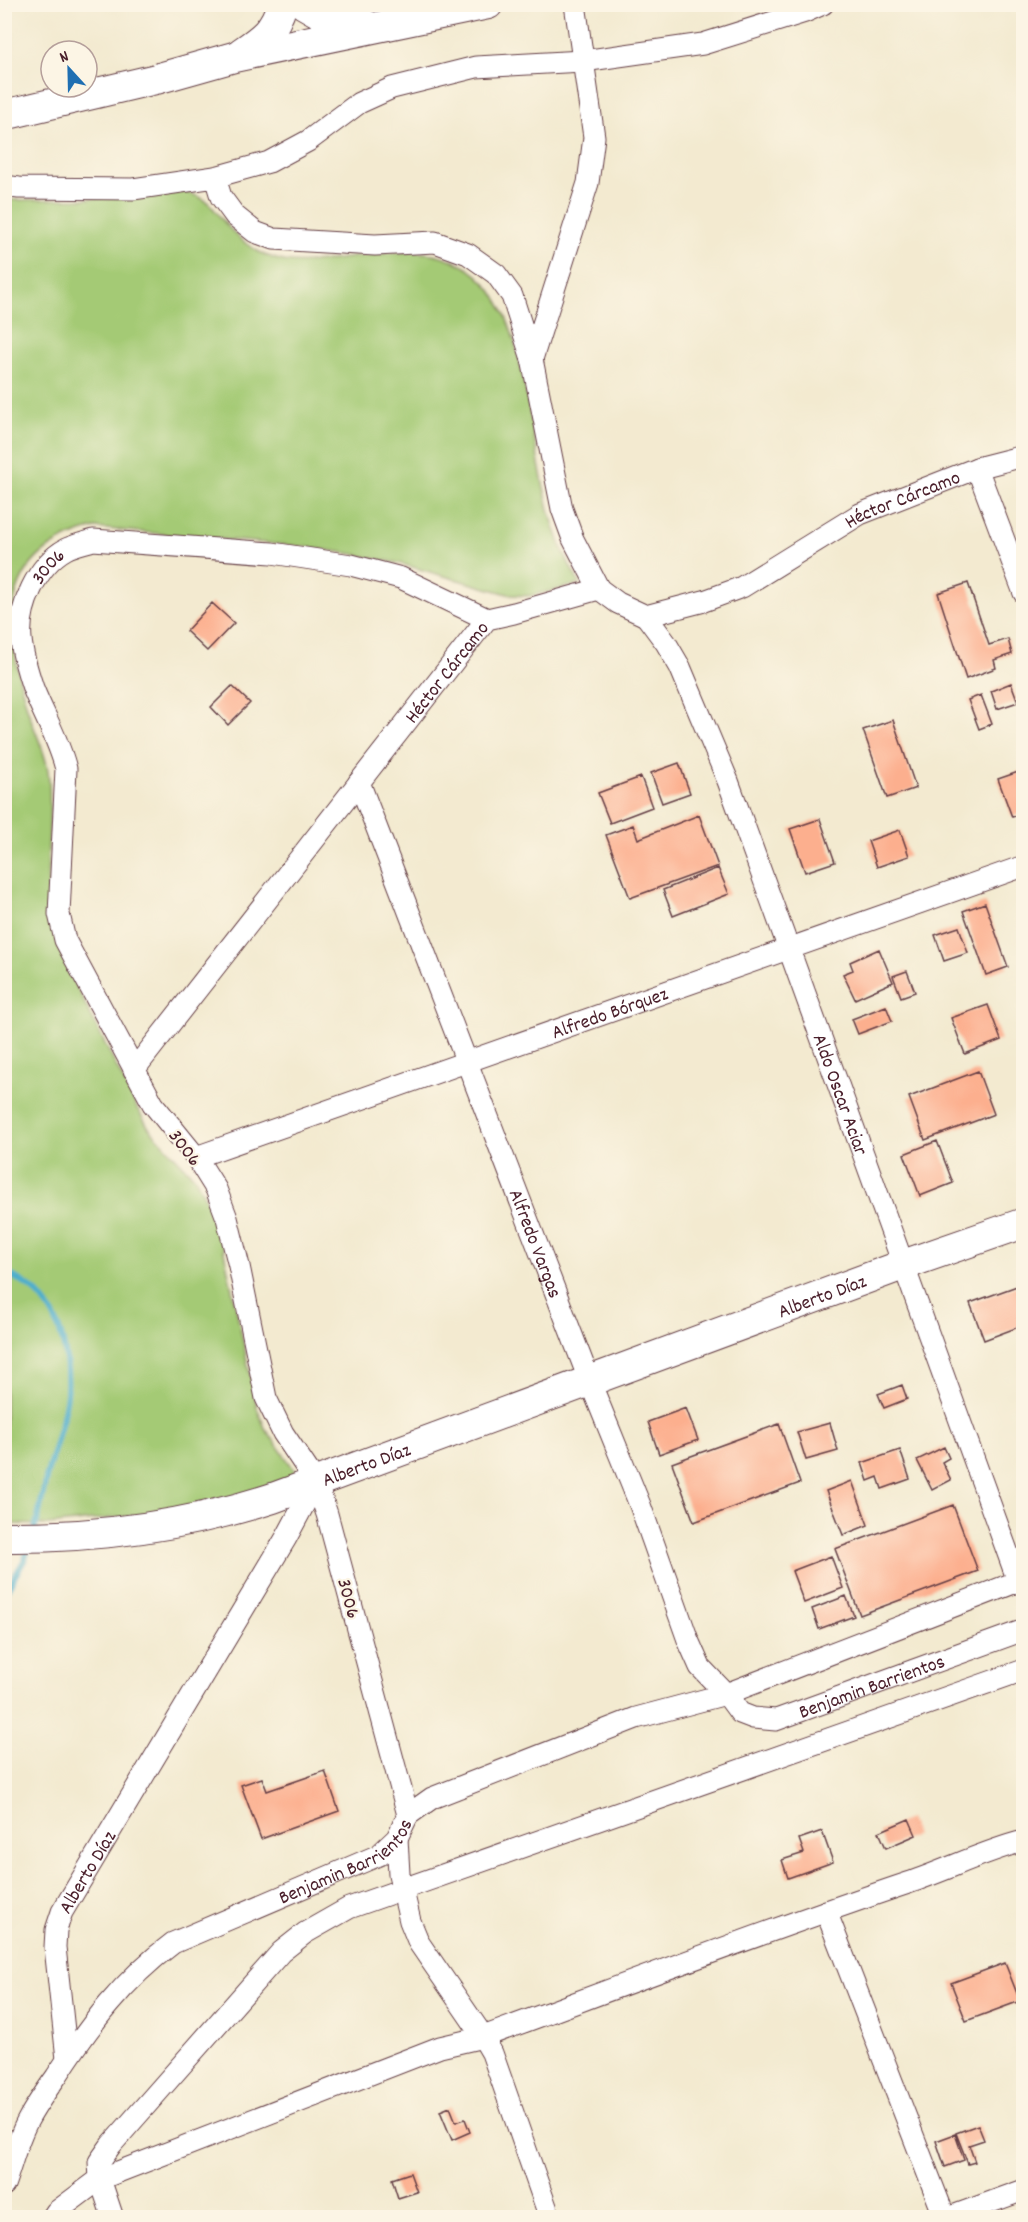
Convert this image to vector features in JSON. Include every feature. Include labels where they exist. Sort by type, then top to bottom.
[{"type":"street","points":[[234,57],[265,37],[279,15],[282,4]]},
{"type":"street","points":[[304,4],[330,19],[381,28]]},
{"type":"street","points":[[4,115],[156,79],[234,57],[488,4]]},
{"type":"street","points":[[532,358],[588,183],[594,137],[575,4]]},
{"type":"street","points":[[4,186],[132,189],[216,177],[269,162],[308,141],[359,103],[392,88],[476,67],[583,60],[703,44],[824,4]]},
{"type":"street","points":[[216,177],[221,197],[235,216],[255,232],[274,239],[375,245],[435,243],[468,254],[495,274],[512,296],[532,358],[562,509],[573,539],[599,590],[618,603],[646,616]]},
{"type":"street","name":"Héctor Cárcamo","points":[[646,616],[704,601],[742,587],[860,514],[977,468],[1023,456]]},
{"type":"street","points":[[977,468],[1023,593]]},
{"type":"street","name":"3006","points":[[408,1815],[327,1514],[316,1482],[283,1433],[266,1398],[239,1266],[227,1218],[216,1189],[196,1157],[153,1104],[65,940],[59,914],[66,769],[60,746],[33,687],[21,639],[25,604],[33,583],[47,564],[66,549],[93,540],[120,540],[272,553],[351,565],[401,578],[487,619]]},
{"type":"street","name":"Héctor Cárcamo","points":[[134,1070],[487,619],[599,590]]},
{"type":"street","name":"Aldo Oscar Aciar","points":[[646,616],[680,667],[728,781],[903,1265],[1021,1580]]},
{"type":"street","name":"Alfredo Vargas","points":[[358,782],[590,1382],[640,1505],[696,1658],[700,1667],[726,1694]]},
{"type":"street","name":"Alfredo Bórquez","points":[[196,1157],[1023,866]]},
{"type":"street","name":"Alberto Díaz","points":[[67,2059],[55,1947],[56,1930],[62,1912],[286,1538],[316,1482],[903,1265],[1023,1223]]},
{"type":"street","points":[[4,1537],[32,1538],[125,1531],[177,1523],[228,1512],[316,1482]]},
{"type":"street","name":"Benjamin Barrientos","points":[[4,2185],[19,2139],[29,2119],[67,2059],[109,2002],[148,1961],[173,1943],[379,1855],[397,1838],[408,1815],[432,1798],[636,1718],[726,1694],[1021,1580]]},
{"type":"street","name":"Benjamin Barrientos","points":[[726,1694],[740,1713],[753,1718],[776,1720],[1023,1630]]},
{"type":"street","points":[[113,2217],[100,2179],[99,2162],[111,2145],[282,1952],[304,1933],[349,1908],[1023,1670]]},
{"type":"street","points":[[397,1838],[399,1874],[410,1921],[419,1943],[492,2053],[550,2217]]},
{"type":"street","points":[[52,2217],[100,2179],[440,2047],[483,2037],[826,1911],[937,1874],[1003,1846],[1023,1841]]},
{"type":"street","points":[[826,1911],[946,2217],[1023,2190]]},
{"type":"green space","points":[[182,192],[206,201],[242,240],[263,254],[279,260],[307,262],[383,254],[429,253],[463,265],[480,278],[493,293],[511,331],[522,373],[550,513],[563,550],[580,584],[529,596],[511,595],[398,563],[353,554],[299,546],[95,528],[64,539],[41,554],[25,573],[16,595],[12,619],[14,647],[27,707],[48,771],[50,798],[48,884],[55,936],[66,966],[138,1110],[149,1128],[195,1178],[218,1223],[257,1408],[265,1428],[298,1475],[203,1508],[48,1525],[5,1524],[5,200],[82,199]]},
{"type":"building","points":[[968,583],[989,645],[1008,639],[1012,654],[994,660],[996,668],[966,679],[938,593]]},
{"type":"building","points":[[212,603],[234,623],[207,651],[186,631]]},
{"type":"building","points":[[1011,683],[1018,702],[997,709],[991,691]]},
{"type":"building","points":[[232,686],[250,703],[228,725],[211,707]]},
{"type":"building","points":[[981,695],[992,724],[979,729],[968,700]]},
{"type":"building","points":[[893,720],[916,788],[887,798],[863,730]]},
{"type":"building","points":[[679,763],[690,793],[662,803],[651,773]]},
{"type":"building","points":[[1024,770],[1024,813],[1012,817],[998,779]]},
{"type":"building","points":[[641,777],[652,807],[610,823],[598,793]]},
{"type":"building","points":[[699,815],[718,866],[630,898],[606,835],[633,825],[638,839]]},
{"type":"building","points":[[820,819],[835,862],[805,872],[790,829]]},
{"type":"building","points":[[900,830],[909,856],[877,867],[868,841]]},
{"type":"building","points":[[718,868],[729,894],[673,916],[663,890]]},
{"type":"building","points":[[985,903],[1008,967],[986,975],[963,911]]},
{"type":"building","points":[[959,927],[968,953],[944,961],[935,935]]},
{"type":"building","points":[[879,949],[893,982],[855,999],[843,974],[853,970],[850,962]]},
{"type":"building","points":[[907,971],[915,992],[901,997],[893,976]]},
{"type":"building","points":[[988,1005],[1001,1040],[965,1054],[951,1018]]},
{"type":"building","points":[[886,1006],[892,1021],[858,1034],[852,1019]]},
{"type":"building","points":[[978,1071],[994,1114],[925,1140],[909,1097]]},
{"type":"building","points":[[937,1141],[953,1183],[920,1196],[904,1154]]},
{"type":"building","points":[[1017,1286],[1024,1305],[1024,1325],[984,1340],[970,1303]]},
{"type":"building","points":[[902,1385],[907,1399],[884,1408],[878,1394]]},
{"type":"building","points":[[686,1408],[698,1440],[659,1454],[648,1422]]},
{"type":"building","points":[[830,1423],[838,1451],[806,1460],[797,1432]]},
{"type":"building","points":[[779,1424],[800,1483],[694,1522],[672,1463]]},
{"type":"building","points":[[944,1447],[949,1458],[942,1462],[951,1480],[932,1490],[917,1460]]},
{"type":"building","points":[[900,1450],[910,1479],[882,1489],[878,1477],[868,1481],[862,1463]]},
{"type":"building","points":[[852,1481],[868,1525],[843,1535],[826,1491]]},
{"type":"building","points":[[953,1505],[978,1571],[860,1615],[835,1549]]},
{"type":"building","points":[[831,1556],[843,1588],[804,1603],[792,1571]]},
{"type":"building","points":[[846,1596],[854,1616],[819,1629],[812,1609]]},
{"type":"building","points":[[325,1771],[339,1811],[261,1839],[241,1785],[262,1778],[267,1791]]},
{"type":"building","points":[[909,1819],[916,1835],[886,1848],[879,1832]]},
{"type":"building","points":[[822,1831],[833,1862],[788,1878],[782,1860],[804,1853],[799,1839]]},
{"type":"building","points":[[1005,1963],[1020,2001],[966,2021],[951,1983]]},
{"type":"building","points":[[450,2107],[456,2122],[465,2119],[470,2132],[452,2140],[440,2111]]},
{"type":"building","points":[[978,2125],[984,2140],[969,2145],[975,2162],[968,2164],[956,2133]]},
{"type":"building","points":[[955,2134],[964,2160],[945,2167],[936,2141]]},
{"type":"building","points":[[410,2173],[417,2192],[398,2198],[392,2179]]},
{"type":"waterway","points":[[4,1272],[31,1288],[47,1305],[59,1329],[67,1368],[66,1404],[35,1528]]},
{"type":"waterway","points":[[4,1594],[25,1559],[29,1547]]}]
